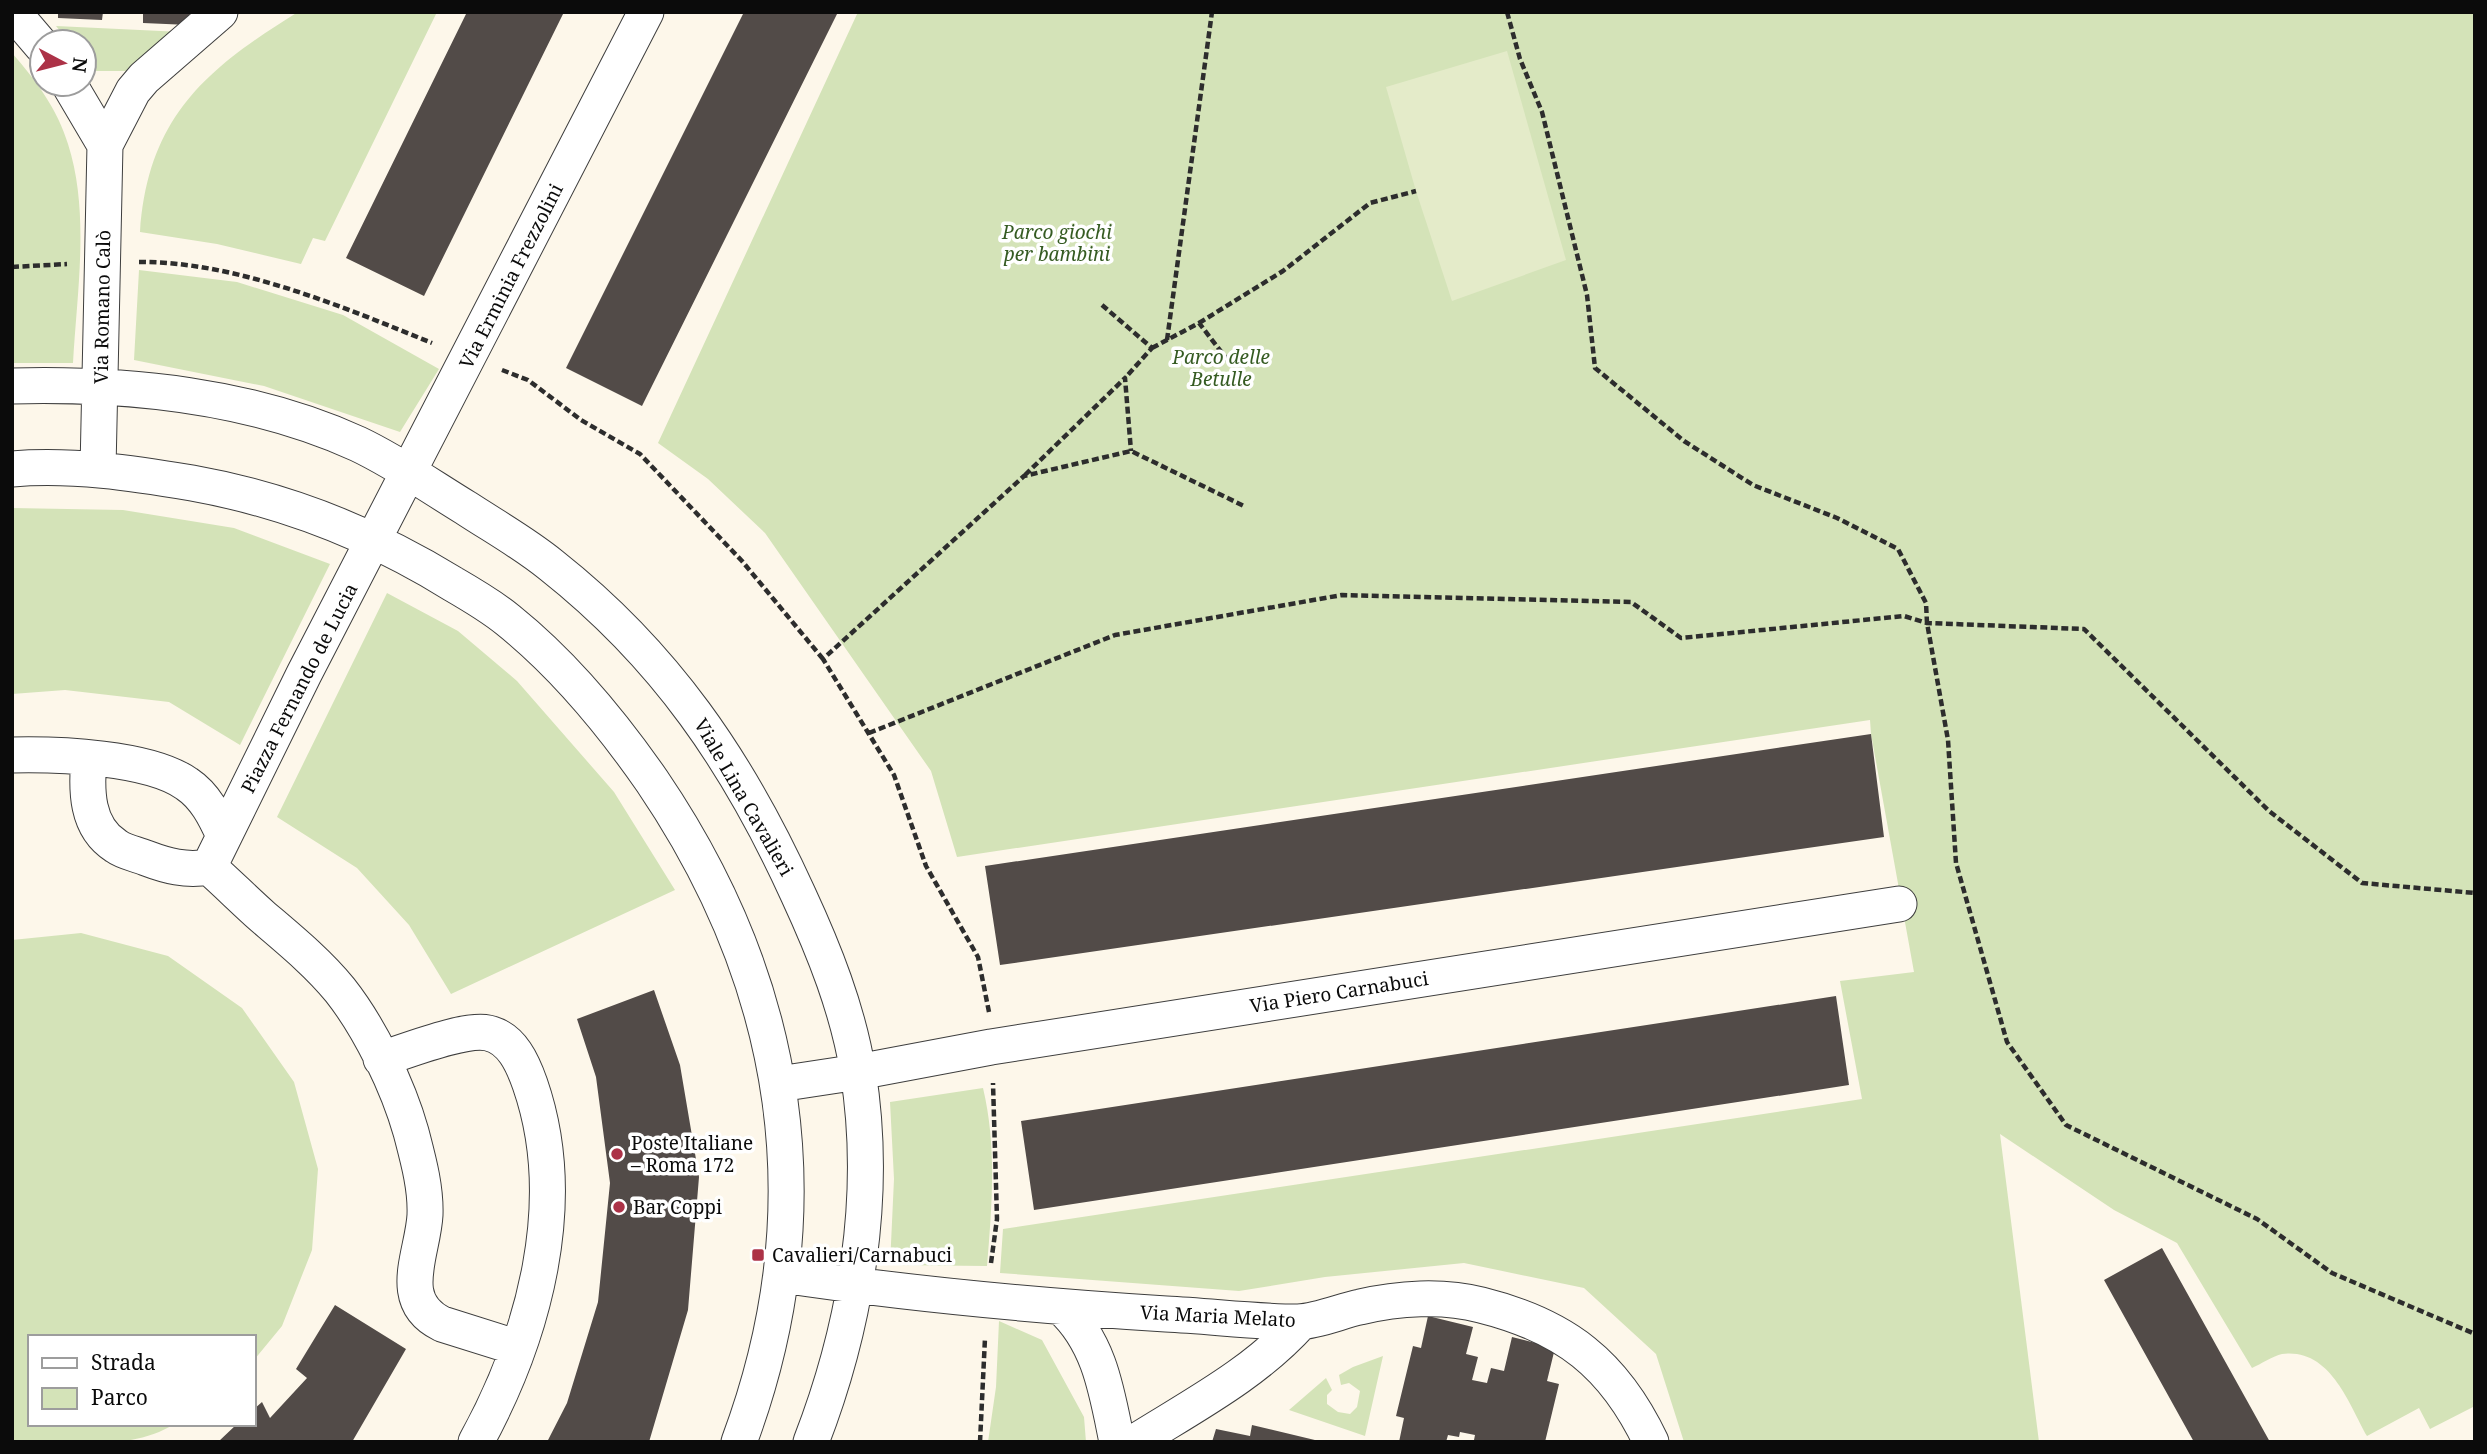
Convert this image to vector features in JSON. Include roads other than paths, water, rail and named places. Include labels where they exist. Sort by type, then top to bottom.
[{"type":"street","points":[[13,12],[28,30]]},
{"type":"street","name":"Via Romano Calò","points":[[98,469],[106,145],[133,91],[144,78],[220,12]]},
{"type":"street","name":"Via Erminia Frezzolini","points":[[375,540],[646,12]]},
{"type":"street","points":[[77,98],[106,145]]},
{"type":"street","name":"Viale Lina Cavalieri","points":[[12,386],[100,386],[198,397],[294,420],[357,444],[409,472],[503,530],[560,572],[600,606],[651,657],[695,711],[739,780],[779,852],[804,907],[843,1010],[858,1072],[864,1143],[864,1189],[856,1286],[840,1351],[811,1442]]},
{"type":"street","points":[[12,469],[98,469],[160,478],[252,495],[330,520],[421,565],[505,617],[541,648],[605,717],[669,807],[695,851],[738,939],[752,975],[779,1084],[785,1138],[786,1194],[782,1275],[768,1344],[739,1442]]},
{"type":"street","name":"Piazza Fernando de Lucia","points":[[216,851],[304,674],[375,540]]},
{"type":"street","points":[[12,755],[89,758],[152,769],[187,784],[207,804],[216,851],[301,950],[340,990],[381,1059],[408,1124],[424,1189],[425,1214],[414,1269],[414,1284],[422,1310],[431,1319],[442,1324],[518,1348]]},
{"type":"street","points":[[89,758],[89,798],[93,819],[100,834],[117,847],[167,866],[194,869],[216,851]]},
{"type":"street","name":"Via Piero Carnabuci","points":[[779,1084],[1005,1045],[1899,904]]},
{"type":"street","points":[[381,1059],[458,1035],[480,1032],[497,1036],[510,1044],[533,1092],[543,1139],[546,1211],[537,1283],[505,1384],[476,1442]]},
{"type":"street","name":"Via Maria Melato","points":[[782,1275],[856,1286],[1061,1307],[1301,1322],[1364,1306],[1419,1299],[1454,1301],[1501,1311],[1561,1336],[1598,1363],[1627,1397],[1651,1442]]},
{"type":"street","points":[[1061,1307],[1081,1328],[1094,1353],[1105,1386],[1117,1442]]},
{"type":"street","points":[[1135,1442],[1248,1372],[1301,1322]]},
{"type":"place","name":"Poste Italiane – Roma 172","points":[[617,1154]]},
{"type":"place","name":"Bar Coppi","points":[[619,1207]]},
{"type":"place","name":"Cavalieri/Carnabuci","points":[[758,1255]]},
{"type":"park label","name":"Parco giochi per bambini","points":[[1057,243]]},
{"type":"park label","name":"Parco delle Betulle","points":[[1221,368]]}]
